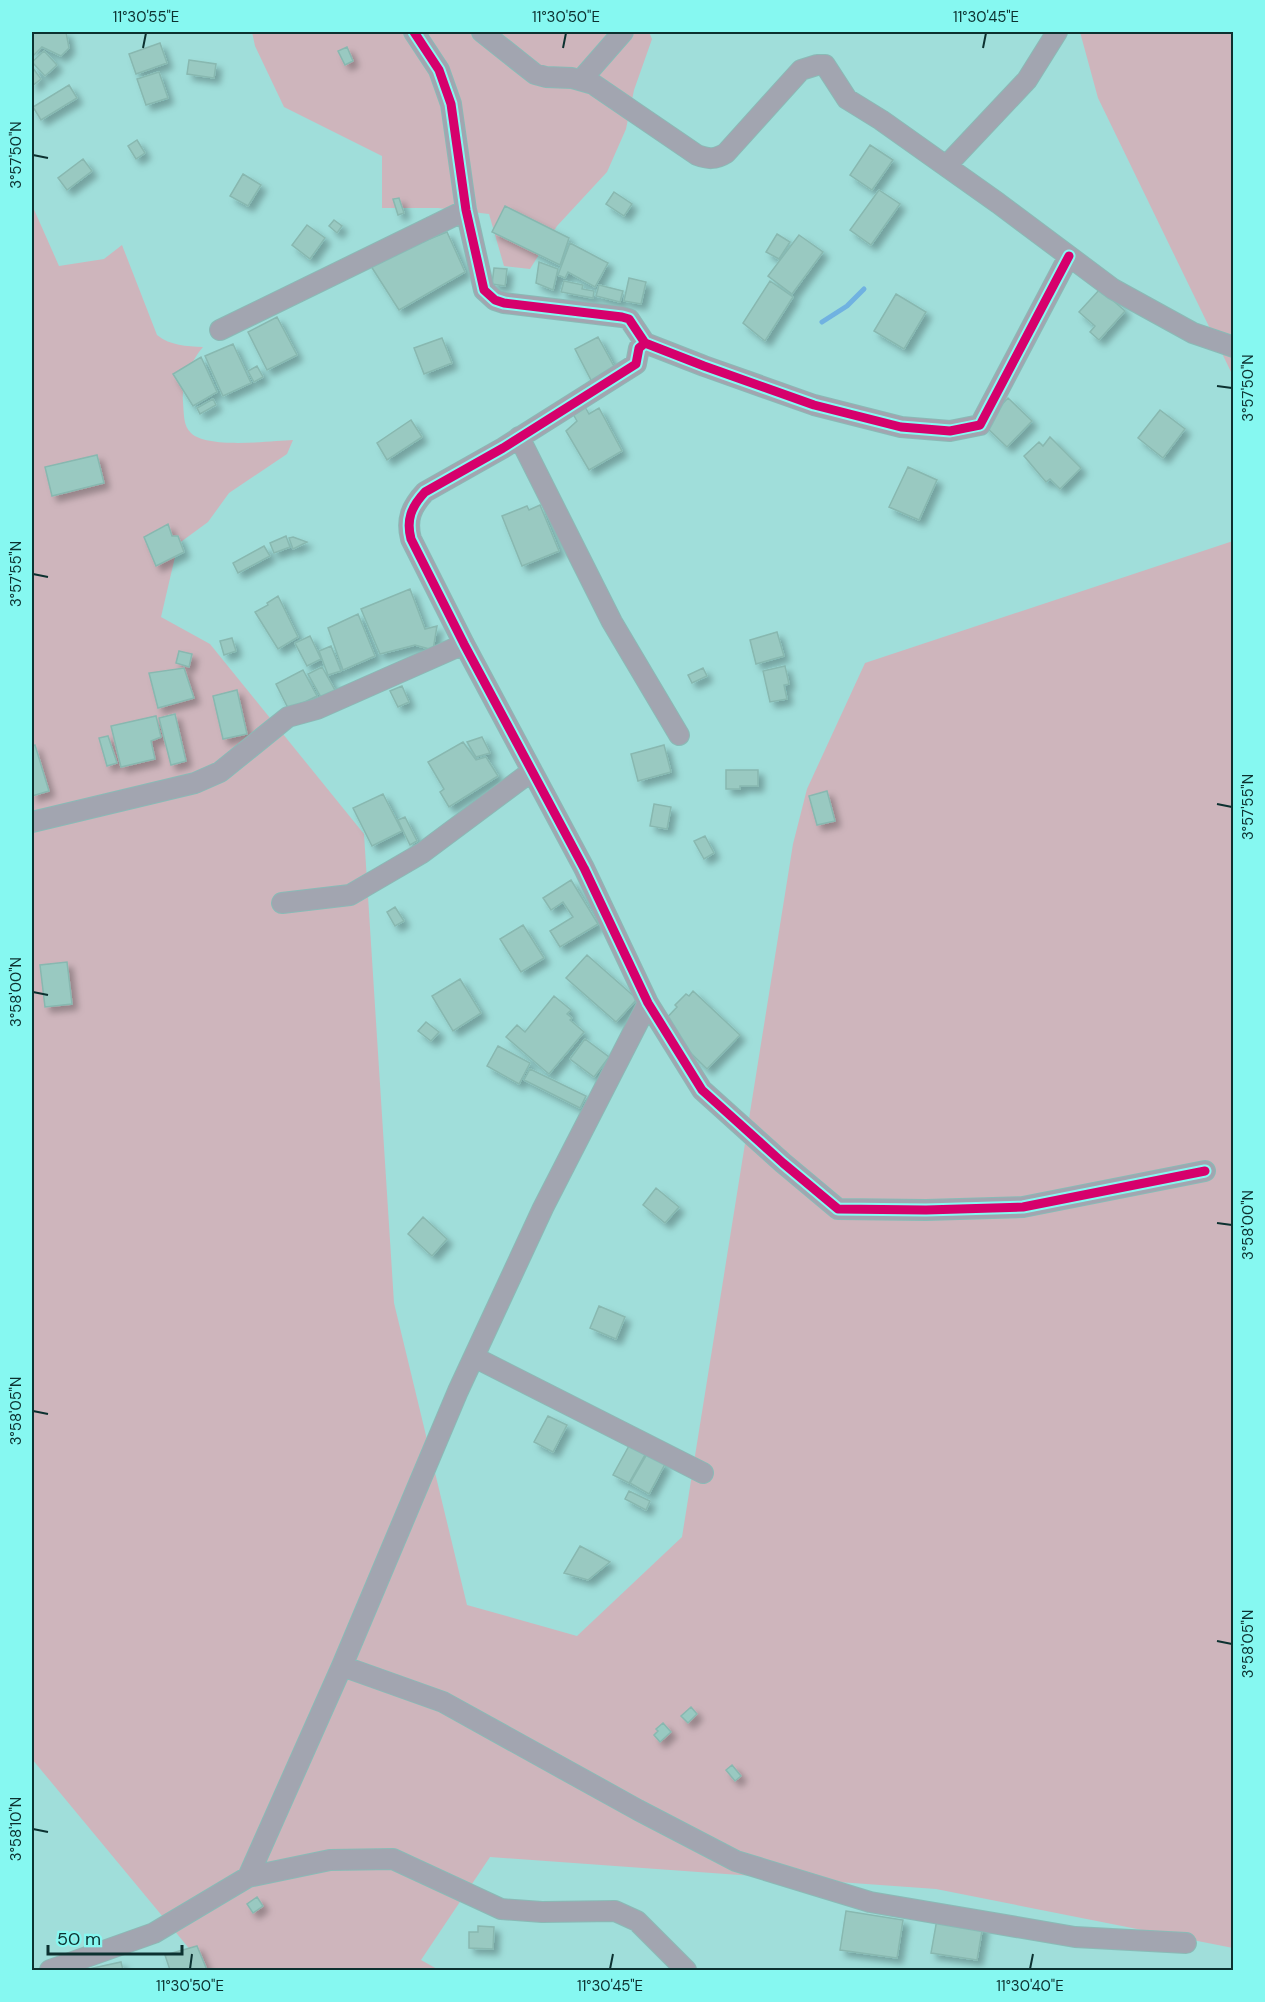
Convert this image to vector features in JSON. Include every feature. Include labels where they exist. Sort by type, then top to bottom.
[{"type":"street","points":[[414,32],[439,70],[449,96],[454,117],[466,210],[484,290],[495,300],[622,317],[628,319],[645,343],[814,405],[901,427],[950,431],[980,425],[1069,256]]},
{"type":"street","points":[[482,32],[535,74],[582,80],[593,84],[697,155],[707,159],[718,158],[726,153],[801,70],[817,64],[825,65],[847,99],[946,166],[1123,295],[1193,333],[1233,347]]},
{"type":"street","points":[[582,80],[623,32]]},
{"type":"street","points":[[946,166],[1027,80],[1058,32]]},
{"type":"street","points":[[219,330],[466,210]]},
{"type":"street","points":[[645,343],[639,348],[636,364],[503,448],[425,492],[415,503],[408,528],[411,539],[464,644],[584,868],[648,1003],[702,1090],[838,1209],[926,1210],[1023,1207],[1205,1171]]},
{"type":"street","points":[[519,437],[612,622],[679,735]]},
{"type":"street","points":[[32,822],[195,783],[220,772],[288,717],[316,709],[464,644]]},
{"type":"street","points":[[282,903],[350,895],[422,853],[532,771]]},
{"type":"street","points":[[248,1877],[342,1666],[474,1357],[543,1208],[648,1003]]},
{"type":"street","points":[[474,1357],[703,1473]]},
{"type":"street","points":[[342,1666],[443,1701],[638,1810],[736,1861],[870,1902],[1075,1937],[1186,1943]]},
{"type":"street","points":[[50,1971],[154,1933],[248,1877],[330,1860],[393,1859],[501,1909],[542,1912],[615,1911],[637,1921],[686,1971]]},
{"type":"shaded area","points":[[252,32],[649,32],[652,39],[634,90],[626,129],[607,172],[557,226],[530,269],[504,266],[489,214],[438,208],[382,208],[382,156],[284,107],[255,46]]},
{"type":"shaded area","points":[[1080,32],[1233,32],[1233,376],[1098,98]]},
{"type":"shaded area","points":[[32,205],[59,266],[104,259],[122,245],[157,335],[173,343],[203,347],[191,366],[184,387],[184,419],[191,433],[199,438],[224,443],[293,440],[287,454],[229,493],[208,522],[178,544],[161,617],[210,644],[364,834],[394,1303],[467,1605],[577,1636],[682,1537],[793,844],[807,789],[865,663],[1233,541],[1233,1948],[936,1889],[490,1857],[421,1960],[439,1970],[207,1970],[32,1759]]},
{"type":"building","points":[[32,32],[66,32],[69,48],[61,56],[42,47],[32,57]]},
{"type":"building","points":[[160,43],[167,63],[136,74],[129,54]]},
{"type":"building","points":[[347,47],[353,61],[345,65],[338,51]]},
{"type":"building","points":[[44,51],[57,65],[45,76],[32,62]]},
{"type":"building","points":[[189,60],[216,64],[214,78],[187,74]]},
{"type":"building","points":[[32,69],[41,79],[32,86]]},
{"type":"building","points":[[159,72],[168,98],[146,105],[137,79]]},
{"type":"building","points":[[69,85],[77,98],[41,120],[33,107]]},
{"type":"building","points":[[137,140],[145,153],[136,159],[128,146]]},
{"type":"building","points":[[870,145],[893,160],[872,190],[850,175]]},
{"type":"building","points":[[83,159],[92,171],[67,190],[58,178]]},
{"type":"building","points":[[243,174],[261,185],[248,206],[230,196]]},
{"type":"building","points":[[879,190],[900,204],[871,245],[850,230]]},
{"type":"building","points":[[614,192],[632,204],[624,216],[606,204]]},
{"type":"building","points":[[399,198],[404,213],[398,215],[393,199]]},
{"type":"building","points":[[505,206],[569,238],[560,265],[492,232]]},
{"type":"building","points":[[334,220],[342,226],[337,233],[329,226]]},
{"type":"building","points":[[307,225],[325,238],[310,259],[292,245]]},
{"type":"building","points":[[447,232],[465,272],[399,310],[369,263]]},
{"type":"building","points":[[777,234],[790,242],[779,259],[766,252]]},
{"type":"building","points":[[799,235],[823,252],[792,294],[768,276]]},
{"type":"building","points":[[570,243],[608,263],[595,287],[568,272],[565,278],[558,275]]},
{"type":"building","points":[[539,262],[558,269],[553,290],[536,283]]},
{"type":"building","points":[[494,268],[507,269],[505,286],[492,284]]},
{"type":"building","points":[[629,278],[646,282],[641,304],[624,301]]},
{"type":"building","points":[[564,281],[583,285],[582,289],[594,291],[593,298],[561,292]]},
{"type":"building","points":[[770,281],[793,297],[765,341],[743,323]]},
{"type":"building","points":[[599,285],[623,291],[620,302],[596,296]]},
{"type":"building","points":[[1100,289],[1125,311],[1099,340],[1090,332],[1095,326],[1079,312]]},
{"type":"building","points":[[896,294],[926,312],[904,349],[874,331]]},
{"type":"building","points":[[277,317],[297,355],[267,370],[248,332]]},
{"type":"building","points":[[598,337],[616,370],[592,382],[575,349]]},
{"type":"building","points":[[442,338],[452,363],[424,374],[414,348]]},
{"type":"building","points":[[233,344],[251,383],[223,396],[205,356]]},
{"type":"building","points":[[201,357],[217,392],[193,406],[173,374]]},
{"type":"building","points":[[257,366],[263,377],[254,382],[248,371]]},
{"type":"building","points":[[1008,398],[1032,421],[1007,447],[983,424]]},
{"type":"building","points":[[213,399],[216,405],[200,414],[197,408]]},
{"type":"building","points":[[585,407],[589,414],[599,408],[622,451],[589,470],[566,431],[577,421],[573,414]]},
{"type":"building","points":[[1160,410],[1185,429],[1163,458],[1138,438]]},
{"type":"building","points":[[411,420],[422,437],[387,460],[377,443]]},
{"type":"building","points":[[1050,437],[1081,468],[1060,489],[1050,479],[1046,482],[1024,456],[1039,442],[1043,446]]},
{"type":"building","points":[[97,455],[104,483],[52,496],[45,467]]},
{"type":"building","points":[[908,467],[937,480],[919,520],[889,507]]},
{"type":"building","points":[[540,505],[559,551],[522,566],[502,516],[527,506],[529,510]]},
{"type":"building","points":[[168,524],[172,536],[178,536],[184,552],[156,566],[144,537]]},
{"type":"building","points":[[286,536],[290,547],[274,553],[270,543]]},
{"type":"building","points":[[293,537],[307,542],[293,549],[289,538]]},
{"type":"building","points":[[264,546],[270,556],[238,573],[233,563]]},
{"type":"building","points":[[410,589],[425,629],[437,626],[433,650],[415,645],[380,654],[361,609]]},
{"type":"building","points":[[278,596],[298,637],[278,649],[255,612]]},
{"type":"building","points":[[358,614],[375,656],[343,670],[328,628]]},
{"type":"building","points":[[777,632],[784,656],[756,664],[750,640]]},
{"type":"building","points":[[310,636],[321,659],[307,666],[295,643]]},
{"type":"building","points":[[232,638],[236,651],[224,655],[220,641]]},
{"type":"building","points":[[331,646],[341,671],[328,675],[319,651]]},
{"type":"building","points":[[179,651],[192,654],[189,667],[176,663]]},
{"type":"building","points":[[785,666],[789,684],[784,685],[787,699],[770,702],[763,671]]},
{"type":"building","points":[[322,667],[336,692],[322,699],[308,674]]},
{"type":"building","points":[[184,668],[194,698],[158,708],[149,673]]},
{"type":"building","points":[[703,668],[707,676],[692,683],[688,675]]},
{"type":"building","points":[[303,670],[317,696],[289,710],[276,684]]},
{"type":"building","points":[[402,686],[409,702],[398,707],[390,691]]},
{"type":"building","points":[[237,690],[247,734],[223,739],[213,696]]},
{"type":"building","points":[[175,714],[186,761],[171,765],[159,718]]},
{"type":"building","points":[[156,716],[161,737],[151,741],[155,759],[121,767],[111,726]]},
{"type":"building","points":[[108,736],[117,763],[107,766],[99,738]]},
{"type":"building","points":[[482,737],[490,753],[476,757],[467,742]]},
{"type":"building","points":[[463,742],[476,760],[486,757],[498,776],[449,807],[440,792],[444,789],[428,762]]},
{"type":"building","points":[[35,745],[49,791],[32,796],[32,746]]},
{"type":"building","points":[[664,745],[671,772],[638,781],[631,754]]},
{"type":"building","points":[[726,770],[758,770],[758,786],[726,789]]},
{"type":"building","points":[[827,791],[835,821],[817,825],[809,796]]},
{"type":"building","points":[[383,794],[402,831],[372,846],[353,808]]},
{"type":"building","points":[[654,804],[671,807],[667,829],[650,826]]},
{"type":"building","points":[[405,817],[417,841],[410,845],[398,820]]},
{"type":"building","points":[[705,836],[714,853],[704,859],[694,841]]},
{"type":"building","points":[[571,880],[598,924],[560,947],[550,931],[573,917],[563,902],[551,910],[543,898]]},
{"type":"building","points":[[395,907],[404,921],[395,926],[387,912]]},
{"type":"building","points":[[523,925],[544,958],[521,972],[500,939]]},
{"type":"building","points":[[587,955],[637,999],[616,1022],[566,978]]},
{"type":"building","points":[[67,962],[72,1004],[45,1007],[40,965]]},
{"type":"building","points":[[460,979],[481,1013],[453,1031],[432,996]]},
{"type":"building","points":[[693,991],[740,1035],[707,1069],[661,1024],[677,1007],[675,1005],[686,994],[689,996]]},
{"type":"building","points":[[554,996],[571,1010],[567,1014],[572,1018],[570,1020],[584,1032],[549,1074],[506,1037],[517,1025],[525,1032]]},
{"type":"building","points":[[426,1022],[439,1032],[431,1041],[418,1031]]},
{"type":"building","points":[[585,1039],[609,1057],[594,1077],[570,1059]]},
{"type":"building","points":[[498,1046],[530,1063],[519,1084],[487,1066]]},
{"type":"building","points":[[530,1069],[586,1096],[580,1108],[524,1080]]},
{"type":"building","points":[[656,1188],[679,1207],[665,1223],[643,1205]]},
{"type":"building","points":[[423,1217],[447,1239],[432,1256],[408,1234]]},
{"type":"building","points":[[599,1306],[625,1317],[616,1339],[590,1328]]},
{"type":"building","points":[[548,1416],[567,1425],[553,1452],[534,1442]]},
{"type":"building","points":[[630,1444],[646,1453],[629,1483],[613,1475]]},
{"type":"building","points":[[647,1454],[665,1464],[649,1494],[630,1483]]},
{"type":"building","points":[[629,1491],[650,1501],[646,1510],[625,1499]]},
{"type":"building","points":[[580,1546],[610,1562],[588,1580],[564,1573]]},
{"type":"building","points":[[691,1707],[697,1714],[688,1723],[681,1716]]},
{"type":"building","points":[[663,1723],[671,1732],[660,1742],[654,1735],[658,1731],[656,1729]]},
{"type":"building","points":[[732,1765],[741,1776],[735,1781],[726,1770]]},
{"type":"building","points":[[257,1897],[263,1906],[253,1913],[247,1904]]},
{"type":"building","points":[[846,1911],[903,1920],[897,1958],[840,1950]]},
{"type":"building","points":[[937,1919],[983,1925],[977,1960],[931,1953]]},
{"type":"building","points":[[478,1926],[494,1927],[493,1949],[469,1948],[469,1932],[478,1932]]},
{"type":"building","points":[[197,1946],[207,1970],[170,1970],[165,1955]]},
{"type":"building","points":[[121,1962],[123,1970],[84,1970]]},
{"type":"waterway","points":[[822,322],[847,306],[864,289]]},
{"type":"cycle path","points":[[414,32],[439,70],[451,104],[466,210],[484,290],[495,300],[629,319],[645,343],[814,405],[901,427],[950,431],[980,425],[1069,256]]},
{"type":"cycle path","points":[[645,343],[639,348],[636,364],[503,448],[425,492],[416,503],[409,526],[411,539],[464,644],[584,868],[648,1003],[702,1090],[838,1209],[926,1210],[1023,1207],[1205,1171]]}]
